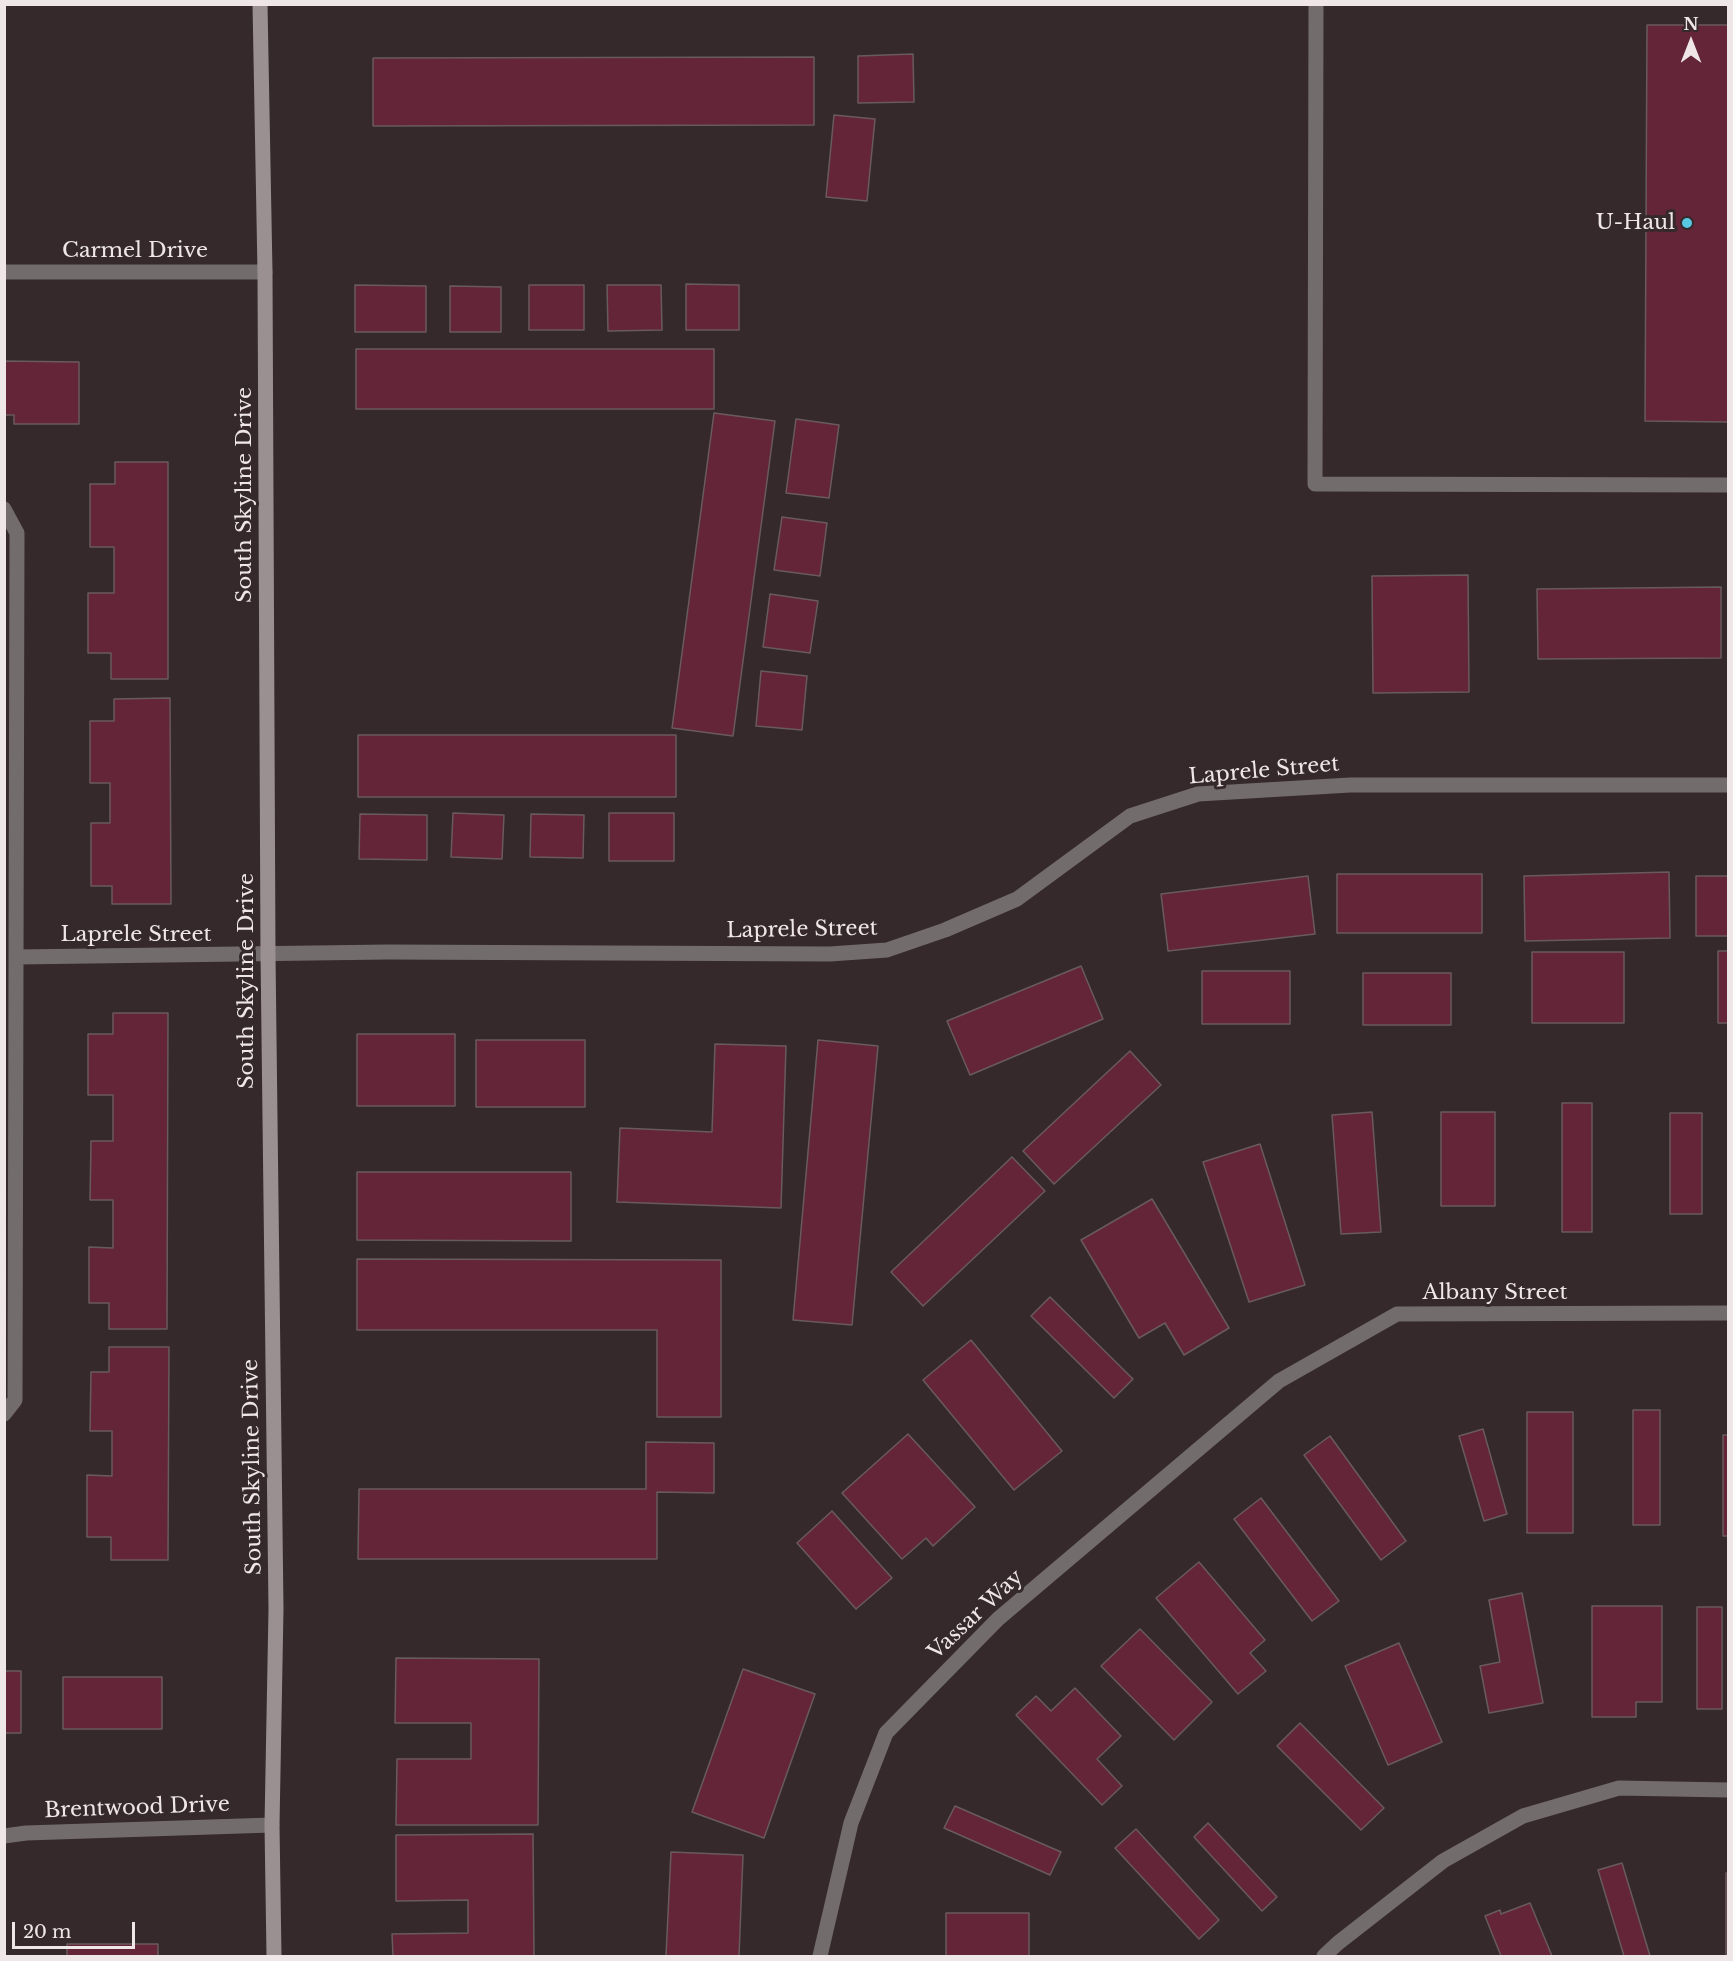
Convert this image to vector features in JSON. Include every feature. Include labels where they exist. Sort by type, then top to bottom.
[{"type":"main road","name":"South Skyline Drive","points":[[260,4],[265,272],[268,955],[276,1609],[272,1825],[274,1956]]},
{"type":"street","points":[[1316,4],[1315,484],[1728,485]]},
{"type":"street","name":"Carmel Drive","points":[[4,272],[265,272]]},
{"type":"street","points":[[4,509],[16,533],[15,1400],[4,1414]]},
{"type":"street","name":"Laprele Street","points":[[16,957],[388,952],[830,954],[886,950],[945,930],[1017,899],[1130,816],[1198,794],[1350,785],[1728,785]]},
{"type":"street","name":"Albany Street","points":[[1279,1381],[1396,1314],[1728,1313]]},
{"type":"street","name":"Vassar Way","points":[[820,1956],[851,1822],[886,1733],[998,1618],[1279,1381]]},
{"type":"street","points":[[1324,1956],[1443,1861],[1523,1816],[1619,1788],[1728,1790]]},
{"type":"street","name":"Brentwood Drive","points":[[4,1836],[26,1833],[272,1825]]},
{"type":"building","name":"U-Haul","points":[[1647,25],[1728,25],[1728,422],[1645,421]]},
{"type":"building","points":[[913,54],[914,102],[858,103],[858,56]]},
{"type":"building","points":[[814,57],[814,125],[373,126],[373,58]]},
{"type":"building","points":[[834,115],[875,119],[867,201],[826,197]]},
{"type":"building","points":[[686,284],[739,285],[739,330],[686,330]]},
{"type":"building","points":[[355,285],[426,286],[426,332],[355,332]]},
{"type":"building","points":[[529,285],[584,285],[584,330],[529,330]]},
{"type":"building","points":[[607,285],[661,285],[662,330],[608,331]]},
{"type":"building","points":[[450,286],[501,287],[501,332],[450,332]]},
{"type":"building","points":[[356,349],[714,349],[714,409],[356,409]]},
{"type":"building","points":[[4,361],[79,362],[79,424],[14,424],[14,415],[4,415]]},
{"type":"building","points":[[714,413],[775,421],[733,736],[672,728]]},
{"type":"building","points":[[796,419],[839,425],[829,498],[786,493]]},
{"type":"building","points":[[115,462],[168,462],[168,679],[111,679],[111,653],[88,653],[88,593],[114,593],[114,547],[90,547],[90,484],[115,484]]},
{"type":"building","points":[[782,517],[827,523],[820,576],[774,570]]},
{"type":"building","points":[[1468,575],[1469,692],[1373,693],[1372,576]]},
{"type":"building","points":[[1721,587],[1721,658],[1538,659],[1537,589]]},
{"type":"building","points":[[770,594],[818,601],[810,653],[763,647]]},
{"type":"building","points":[[761,671],[807,676],[802,730],[756,726]]},
{"type":"building","points":[[170,698],[171,904],[112,904],[112,886],[91,886],[91,823],[110,823],[110,783],[90,783],[90,721],[114,721],[114,699]]},
{"type":"building","points":[[358,735],[676,735],[676,797],[358,797]]},
{"type":"building","points":[[453,813],[504,815],[502,859],[451,857]]},
{"type":"building","points":[[609,813],[674,813],[674,861],[609,861]]},
{"type":"building","points":[[360,814],[427,815],[427,860],[359,859]]},
{"type":"building","points":[[531,814],[584,815],[583,858],[530,857]]},
{"type":"building","points":[[1669,872],[1670,938],[1525,941],[1524,876]]},
{"type":"building","points":[[1337,874],[1482,874],[1482,933],[1337,933]]},
{"type":"building","points":[[1308,876],[1315,934],[1168,951],[1161,894]]},
{"type":"building","points":[[1696,876],[1728,876],[1728,936],[1696,936]]},
{"type":"building","points":[[1718,951],[1728,951],[1728,1023],[1718,1023]]},
{"type":"building","points":[[1532,952],[1624,952],[1624,1023],[1532,1023]]},
{"type":"building","points":[[1081,966],[1103,1019],[970,1075],[947,1021]]},
{"type":"building","points":[[1202,971],[1290,971],[1290,1024],[1202,1024]]},
{"type":"building","points":[[1363,973],[1451,973],[1451,1025],[1363,1025]]},
{"type":"building","points":[[113,1013],[168,1013],[167,1329],[109,1329],[109,1303],[89,1303],[89,1247],[113,1248],[113,1200],[90,1200],[91,1141],[113,1141],[113,1095],[88,1095],[88,1034],[113,1034]]},
{"type":"building","points":[[357,1034],[455,1034],[455,1106],[357,1106]]},
{"type":"building","points":[[476,1040],[585,1040],[585,1107],[476,1107]]},
{"type":"building","points":[[818,1040],[878,1046],[852,1325],[793,1320]]},
{"type":"building","points":[[715,1044],[786,1046],[781,1208],[617,1202],[620,1128],[712,1132]]},
{"type":"building","points":[[1130,1051],[1161,1085],[1054,1184],[1023,1151]]},
{"type":"building","points":[[1562,1103],[1592,1103],[1592,1232],[1562,1232]]},
{"type":"building","points":[[1372,1112],[1381,1232],[1341,1234],[1332,1115]]},
{"type":"building","points":[[1441,1112],[1495,1112],[1495,1206],[1441,1206]]},
{"type":"building","points":[[1670,1113],[1702,1113],[1702,1214],[1670,1214]]},
{"type":"building","points":[[1260,1144],[1305,1285],[1249,1302],[1203,1162]]},
{"type":"building","points":[[1012,1157],[1045,1191],[923,1306],[891,1272]]},
{"type":"building","points":[[357,1172],[571,1172],[571,1241],[357,1240]]},
{"type":"building","points":[[1152,1199],[1229,1328],[1184,1355],[1165,1323],[1139,1338],[1081,1240]]},
{"type":"building","points":[[357,1259],[721,1260],[721,1417],[657,1417],[657,1330],[357,1330]]},
{"type":"building","points":[[1050,1297],[1133,1379],[1114,1398],[1031,1316]]},
{"type":"building","points":[[971,1340],[1062,1451],[1014,1490],[923,1380]]},
{"type":"building","points":[[109,1347],[169,1347],[168,1560],[111,1560],[111,1537],[87,1537],[87,1475],[112,1476],[112,1431],[90,1431],[91,1372],[109,1372]]},
{"type":"building","points":[[1633,1410],[1660,1410],[1660,1525],[1633,1525]]},
{"type":"building","points":[[1527,1412],[1573,1412],[1573,1533],[1527,1533]]},
{"type":"building","points":[[1483,1429],[1507,1514],[1484,1521],[1459,1436]]},
{"type":"building","points":[[908,1434],[975,1507],[933,1546],[926,1538],[902,1559],[842,1493]]},
{"type":"building","points":[[1723,1435],[1728,1435],[1728,1536],[1723,1536]]},
{"type":"building","points":[[1330,1436],[1406,1541],[1381,1560],[1304,1455]]},
{"type":"building","points":[[646,1442],[714,1443],[714,1493],[657,1492],[657,1559],[358,1559],[359,1489],[646,1489]]},
{"type":"building","points":[[1261,1498],[1339,1601],[1312,1621],[1234,1519]]},
{"type":"building","points":[[832,1511],[892,1578],[856,1609],[797,1543]]},
{"type":"building","points":[[1199,1562],[1265,1640],[1250,1653],[1266,1671],[1238,1694],[1156,1598]]},
{"type":"building","points":[[1522,1593],[1543,1703],[1489,1713],[1480,1666],[1500,1662],[1489,1600]]},
{"type":"building","points":[[1592,1606],[1662,1606],[1662,1702],[1636,1702],[1636,1717],[1592,1717]]},
{"type":"building","points":[[1697,1607],[1722,1607],[1722,1709],[1697,1709]]},
{"type":"building","points":[[1140,1629],[1212,1702],[1174,1740],[1101,1666]]},
{"type":"building","points":[[1399,1643],[1442,1742],[1388,1765],[1345,1666]]},
{"type":"building","points":[[396,1658],[539,1659],[538,1825],[396,1825],[397,1759],[471,1759],[471,1723],[395,1723]]},
{"type":"building","points":[[743,1669],[815,1694],[764,1838],[692,1812]]},
{"type":"building","points":[[4,1671],[21,1671],[21,1733],[4,1733]]},
{"type":"building","points":[[63,1677],[162,1677],[162,1729],[63,1729]]},
{"type":"building","points":[[1075,1688],[1121,1736],[1097,1759],[1122,1786],[1102,1805],[1016,1715],[1036,1696],[1051,1711]]},
{"type":"building","points":[[1300,1723],[1384,1808],[1361,1830],[1277,1746]]},
{"type":"building","points":[[955,1806],[1061,1852],[1050,1875],[944,1828]]},
{"type":"building","points":[[1208,1823],[1277,1897],[1262,1911],[1194,1837]]},
{"type":"building","points":[[1136,1829],[1219,1920],[1199,1939],[1115,1848]]},
{"type":"building","points":[[533,1834],[534,1956],[393,1956],[392,1934],[468,1933],[468,1900],[396,1901],[396,1835]]},
{"type":"building","points":[[671,1852],[743,1855],[739,1956],[666,1956]]},
{"type":"building","points":[[1622,1863],[1650,1956],[1624,1956],[1598,1870]]},
{"type":"building","points":[[1726,1873],[1728,1873],[1728,1956],[1726,1956]]},
{"type":"building","points":[[1530,1903],[1552,1956],[1501,1956],[1485,1916],[1500,1910],[1501,1914]]},
{"type":"building","points":[[946,1913],[1029,1913],[1029,1956],[946,1956]]},
{"type":"building","points":[[67,1944],[158,1944],[158,1956],[67,1956]]},
{"type":"place","name":"U-Haul","points":[[1687,223]]}]
